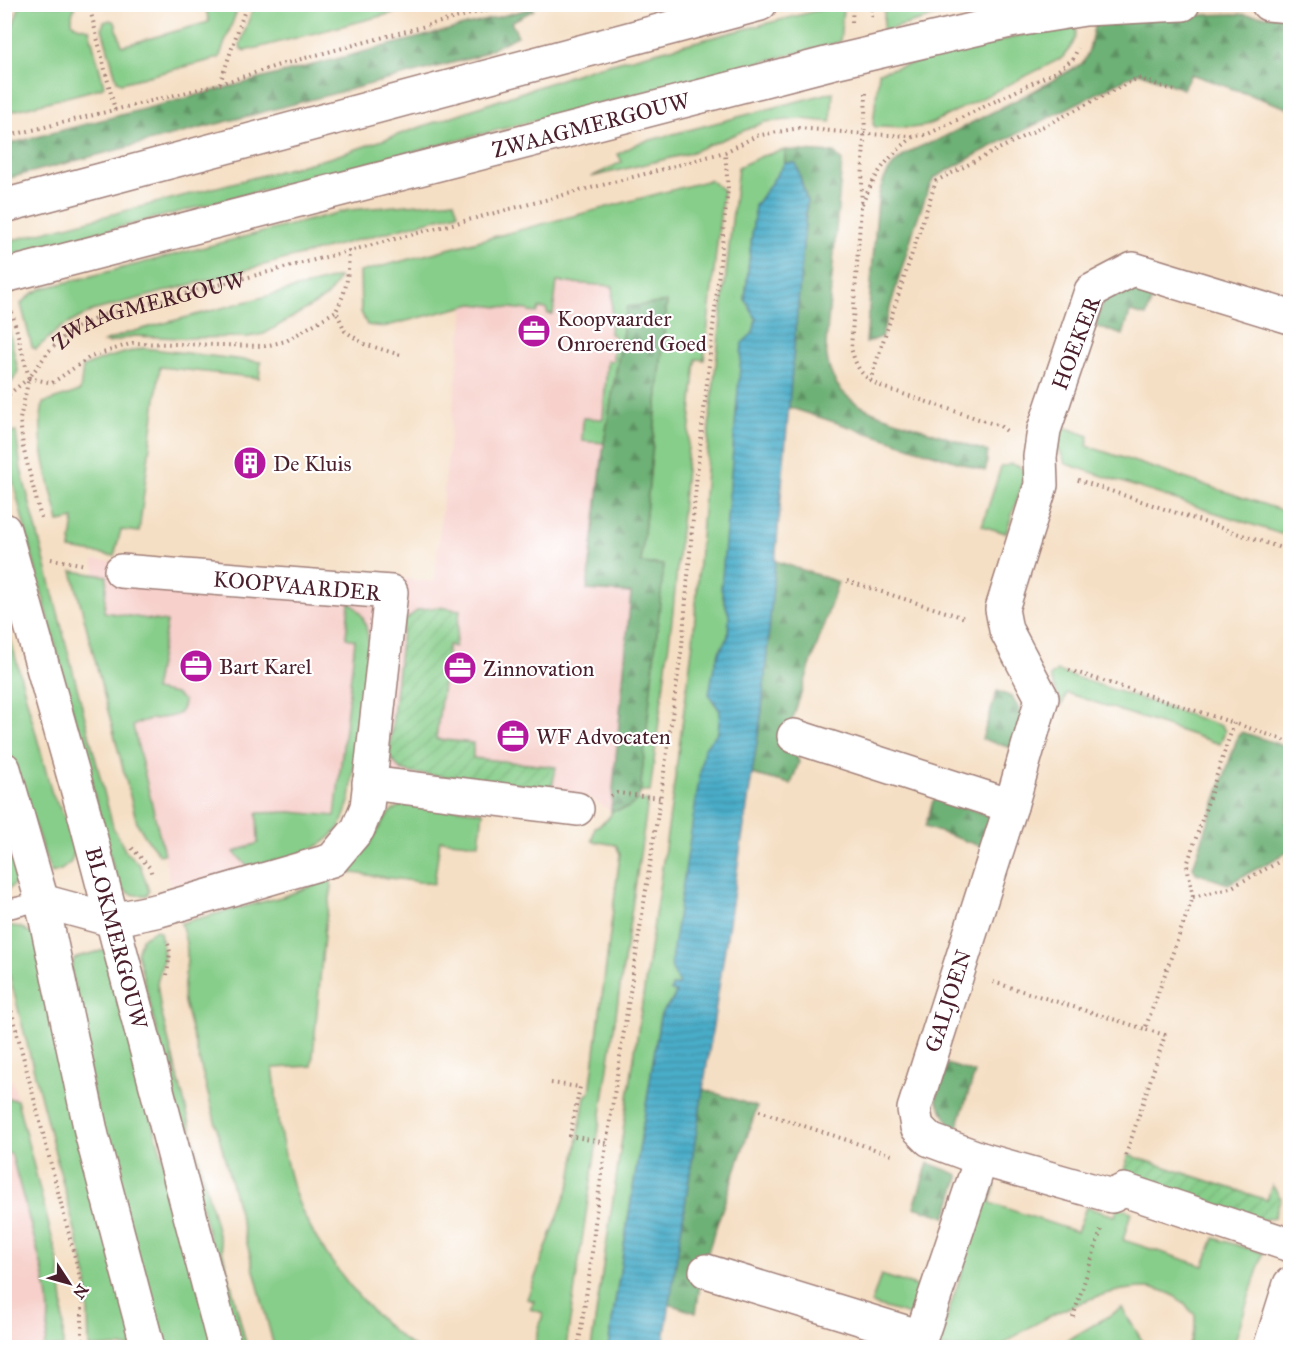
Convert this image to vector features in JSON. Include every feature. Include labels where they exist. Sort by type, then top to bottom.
[{"type":"street","points":[[4,206],[760,4]]},
{"type":"street","name":"ZWAAGMERGOUW","points":[[7,289],[830,63],[1008,10],[1183,4]]},
{"type":"street","points":[[1268,4],[1290,6]]},
{"type":"street","name":"HOEKER","points":[[1040,457],[1044,430],[1091,291],[1133,269],[1290,317]]},
{"type":"street","name":"GALJOEN","points":[[930,1140],[917,1127],[914,1109],[1011,806],[1041,698],[1012,642],[1002,609],[1041,485],[1040,457]]},
{"type":"street","name":"BLOKMERGOUW","points":[[4,530],[112,920],[225,1347]]},
{"type":"street","name":"KOOPVAARDER","points":[[42,901],[112,920],[160,910],[332,860],[358,829],[367,807],[391,592],[121,571]]},
{"type":"street","points":[[794,736],[1011,806]]},
{"type":"street","points":[[4,769],[42,901],[92,1136],[147,1347]]},
{"type":"street","points":[[369,783],[577,809]]},
{"type":"street","points":[[930,1140],[981,1159],[1112,1196],[1124,1190],[1290,1245]]},
{"type":"street","points":[[706,1271],[916,1342],[981,1159]]},
{"type":"street","points":[[1270,1347],[1290,1284]]},
{"type":"lane","points":[[4,910],[42,901]]},
{"type":"path","points":[[4,30],[14,4]]},
{"type":"path","points":[[93,4],[91,13],[115,110]]},
{"type":"path","points":[[219,84],[247,4]]},
{"type":"path","points":[[4,136],[219,84],[279,65],[508,4]]},
{"type":"path","name":"ZWAAGMERGOUW","points":[[4,398],[29,378],[49,351],[70,331],[103,315],[660,171],[725,152],[756,136],[799,128],[863,134],[926,135],[1057,71],[1073,59],[1080,45]]},
{"type":"path","points":[[870,381],[936,181],[1138,78],[1175,90]]},
{"type":"path","points":[[866,88],[861,208],[851,348],[856,367],[870,381],[885,388],[1000,426]]},
{"type":"path","points":[[861,208],[872,182],[888,158],[913,136]]},
{"type":"path","points":[[578,1347],[606,1143],[682,646],[696,484],[726,212],[728,189],[725,152]]},
{"type":"path","points":[[29,378],[52,383],[90,357],[132,343],[265,346],[286,341],[336,311],[345,294],[348,250]]},
{"type":"path","points":[[7,289],[29,378],[26,396]]},
{"type":"path","points":[[336,311],[345,331],[364,344],[404,356]]},
{"type":"path","points":[[1040,457],[1062,474],[1290,551]]},
{"type":"path","points":[[846,581],[1290,742]]},
{"type":"path","points":[[958,971],[1145,1029],[1193,897],[1187,866],[1234,723]]},
{"type":"path","points":[[577,809],[597,803],[617,793],[660,798]]},
{"type":"path","points":[[1193,897],[1230,888],[1290,856]]},
{"type":"path","points":[[4,982],[82,1285],[82,1347]]},
{"type":"path","points":[[551,1083],[580,1088],[570,1136],[606,1143]]},
{"type":"path","points":[[759,1111],[921,1165],[930,1140]]},
{"type":"shaded area","points":[[630,254],[627,307],[587,590],[631,593],[611,811],[588,797],[340,771],[332,822],[306,852],[171,888],[158,824],[93,560],[379,576],[434,582],[465,301]]},
{"type":"shaded area","points":[[4,1079],[12,1080],[61,1273],[63,1347],[5,1347]]},
{"type":"green space","points":[[254,4],[424,5],[245,51],[240,45]]},
{"type":"green space","points":[[885,4],[963,5],[943,14],[883,31]]},
{"type":"green space","points":[[20,5],[75,5],[72,22],[89,29],[104,86],[5,113],[5,49]]},
{"type":"green space","points":[[205,5],[239,5],[219,58],[121,83],[117,81],[102,28],[104,22],[110,20],[115,22],[122,46],[209,22]]},
{"type":"green space","points":[[839,5],[843,8],[840,42],[8,256],[5,242],[333,157],[593,68]]},
{"type":"green space","points":[[533,8],[534,10],[511,22],[518,36],[475,57],[5,179],[5,145]]},
{"type":"green space","points":[[1235,14],[1290,17],[1290,109],[1191,74],[1183,89],[1139,72],[981,152],[934,178],[915,225],[881,337],[866,343],[878,200],[885,178],[897,162],[914,149],[936,141],[1083,63],[1089,50],[1095,23],[1130,17]]},
{"type":"green space","points":[[1075,26],[1075,39],[1062,58],[926,126],[875,127],[873,124],[879,72],[1027,34]]},
{"type":"green space","points":[[833,92],[831,122],[801,119],[765,122],[687,154],[591,177],[622,162],[618,154],[639,143]]},
{"type":"green space","points":[[785,150],[785,163],[755,206],[745,299],[756,318],[723,598],[729,615],[728,637],[720,650],[711,699],[721,711],[718,732],[704,749],[672,969],[679,983],[677,986],[672,986],[676,992],[675,996],[660,1017],[608,1347],[591,1348],[671,807],[693,642],[710,417],[738,167],[762,156]]},
{"type":"green space","points":[[785,150],[834,153],[842,161],[826,345],[828,364],[834,380],[842,392],[867,409],[988,452],[985,471],[788,407],[807,201],[796,163],[785,163]]},
{"type":"green space","points":[[710,180],[723,190],[704,360],[696,359],[673,611],[650,792],[640,791],[663,565],[641,563],[667,303],[627,307],[604,443],[582,441],[583,418],[603,419],[607,361],[613,361],[614,335],[610,334],[613,286],[557,282],[553,314],[548,314],[546,309],[539,308],[537,313],[473,304],[383,327],[367,325],[361,312],[360,272]]},
{"type":"green space","points":[[454,201],[458,213],[92,311],[60,328],[36,349],[32,347],[21,304],[41,289],[349,210]]},
{"type":"green space","points":[[339,277],[325,298],[264,334],[248,337],[133,336],[109,343],[104,342],[127,333]]},
{"type":"green space","points":[[1131,283],[1155,292],[1146,316],[1130,312],[1123,335],[1095,326],[1105,297]]},
{"type":"green space","points":[[667,302],[641,563],[664,565],[640,794],[629,807],[611,811],[631,593],[587,590],[604,443],[627,307]]},
{"type":"green space","points":[[5,322],[8,325],[18,371],[5,388]]},
{"type":"green space","points":[[143,348],[261,362],[259,378],[160,367],[139,532],[121,530],[114,556],[70,549],[74,519],[59,522],[42,448],[43,403],[80,391],[83,367]]},
{"type":"green space","points":[[1061,426],[1089,436],[1087,446],[1290,513],[1290,537],[1066,464],[1056,443]]},
{"type":"green space","points":[[4,432],[16,432],[21,469],[113,827],[126,852],[140,865],[149,891],[147,895],[128,893],[116,879],[5,451]]},
{"type":"green space","points":[[1011,464],[1021,467],[1025,476],[1006,533],[982,526],[1001,467]]},
{"type":"green space","points":[[773,560],[838,582],[783,748],[796,754],[799,762],[791,784],[751,774],[762,710]]},
{"type":"green space","points":[[72,571],[107,576],[104,612],[167,622],[154,690],[175,694],[184,701],[183,707],[173,716],[140,722],[133,726],[164,854],[160,855],[137,823]]},
{"type":"green space","points":[[349,602],[361,615],[369,642],[350,799],[343,819],[337,830],[318,846],[296,855],[248,867],[234,852],[258,843],[257,813],[291,812],[335,816],[355,640],[346,638]]},
{"type":"green space","points":[[438,607],[460,610],[455,647],[448,645],[436,739],[473,743],[473,758],[556,767],[552,788],[411,773],[401,770],[389,756],[403,622],[418,610]]},
{"type":"green space","points":[[4,614],[52,794],[72,830],[76,847],[71,862],[61,870],[51,873],[5,740]]},
{"type":"green space","points":[[1057,671],[1222,726],[1225,731],[1220,744],[1067,693],[1062,705],[1050,677]]},
{"type":"green space","points":[[997,691],[1012,697],[1023,716],[1012,748],[982,739]]},
{"type":"green space","points":[[1242,732],[1290,748],[1290,801],[1285,822],[1288,827],[1290,826],[1290,851],[1228,884],[1196,873],[1193,867],[1238,736]]},
{"type":"green space","points":[[614,798],[648,801],[566,1347],[534,1347],[543,1313],[530,1309],[534,1301],[527,1299],[571,1181],[585,1096],[590,1092],[620,854],[616,845],[592,841],[595,827],[610,816]]},
{"type":"green space","points":[[937,798],[991,816],[986,848],[925,827],[933,801]]},
{"type":"green space","points":[[414,803],[483,812],[479,844],[440,840],[434,884],[345,872],[367,847],[388,814],[398,807]]},
{"type":"green space","points":[[4,805],[20,873],[17,882],[5,892]]},
{"type":"green space","points":[[330,879],[332,887],[325,925],[312,1066],[273,1068],[279,1127],[294,1191],[322,1248],[366,1304],[414,1347],[274,1347],[184,1002],[187,953],[181,923],[285,896]]},
{"type":"green space","points":[[4,926],[21,928],[35,938],[138,1347],[89,1347],[87,1277],[5,958]]},
{"type":"green space","points":[[156,930],[160,932],[164,956],[157,983],[161,1011],[247,1347],[237,1347],[137,953],[142,938]]},
{"type":"green space","points":[[105,950],[215,1347],[159,1347],[93,1094],[71,968],[74,959]]},
{"type":"green space","points":[[947,1064],[975,1073],[956,1130],[953,1130],[936,1099]]},
{"type":"green space","points":[[703,1089],[757,1107],[702,1271],[696,1313],[669,1304]]},
{"type":"green space","points":[[5,1098],[17,1100],[61,1273],[63,1347],[44,1347],[49,1319],[47,1290],[11,1153],[5,1154]]},
{"type":"green space","points":[[1129,1155],[1267,1200],[1272,1185],[1281,1198],[1274,1217],[1262,1220],[1127,1176],[1124,1170]]},
{"type":"green space","points":[[928,1163],[957,1174],[959,1177],[946,1217],[914,1207]]},
{"type":"green space","points":[[990,1184],[995,1186],[990,1203],[1077,1232],[1086,1207],[1115,1216],[1118,1207],[1131,1212],[1123,1240],[1204,1266],[1214,1238],[1263,1253],[1233,1347],[1188,1347],[1195,1328],[1195,1315],[1174,1296],[1148,1288],[1104,1295],[1080,1303],[1034,1325],[1001,1347],[937,1348]]},
{"type":"green space","points":[[881,1275],[916,1286],[922,1295],[917,1313],[910,1315],[871,1304]]},
{"type":"green space","points":[[1122,1308],[1146,1347],[1056,1347]]},
{"type":"water","points":[[785,163],[796,163],[807,201],[762,710],[663,1347],[608,1347],[660,1017],[675,996],[676,992],[671,991],[672,986],[677,986],[679,983],[671,961],[704,748],[718,732],[720,711],[709,694],[714,666],[728,637],[729,615],[721,589],[742,343],[753,333],[756,319],[745,299],[755,206]]},
{"type":"place","name":"Koopvaarder Onroerend Goed","points":[[534,331]]},
{"type":"place","name":"De Kluis","points":[[250,463]]},
{"type":"place","name":"Bart Karel","points":[[196,666]]},
{"type":"place","name":"Zinnovation","points":[[460,668]]},
{"type":"place","name":"WF Advocaten","points":[[513,736]]}]
